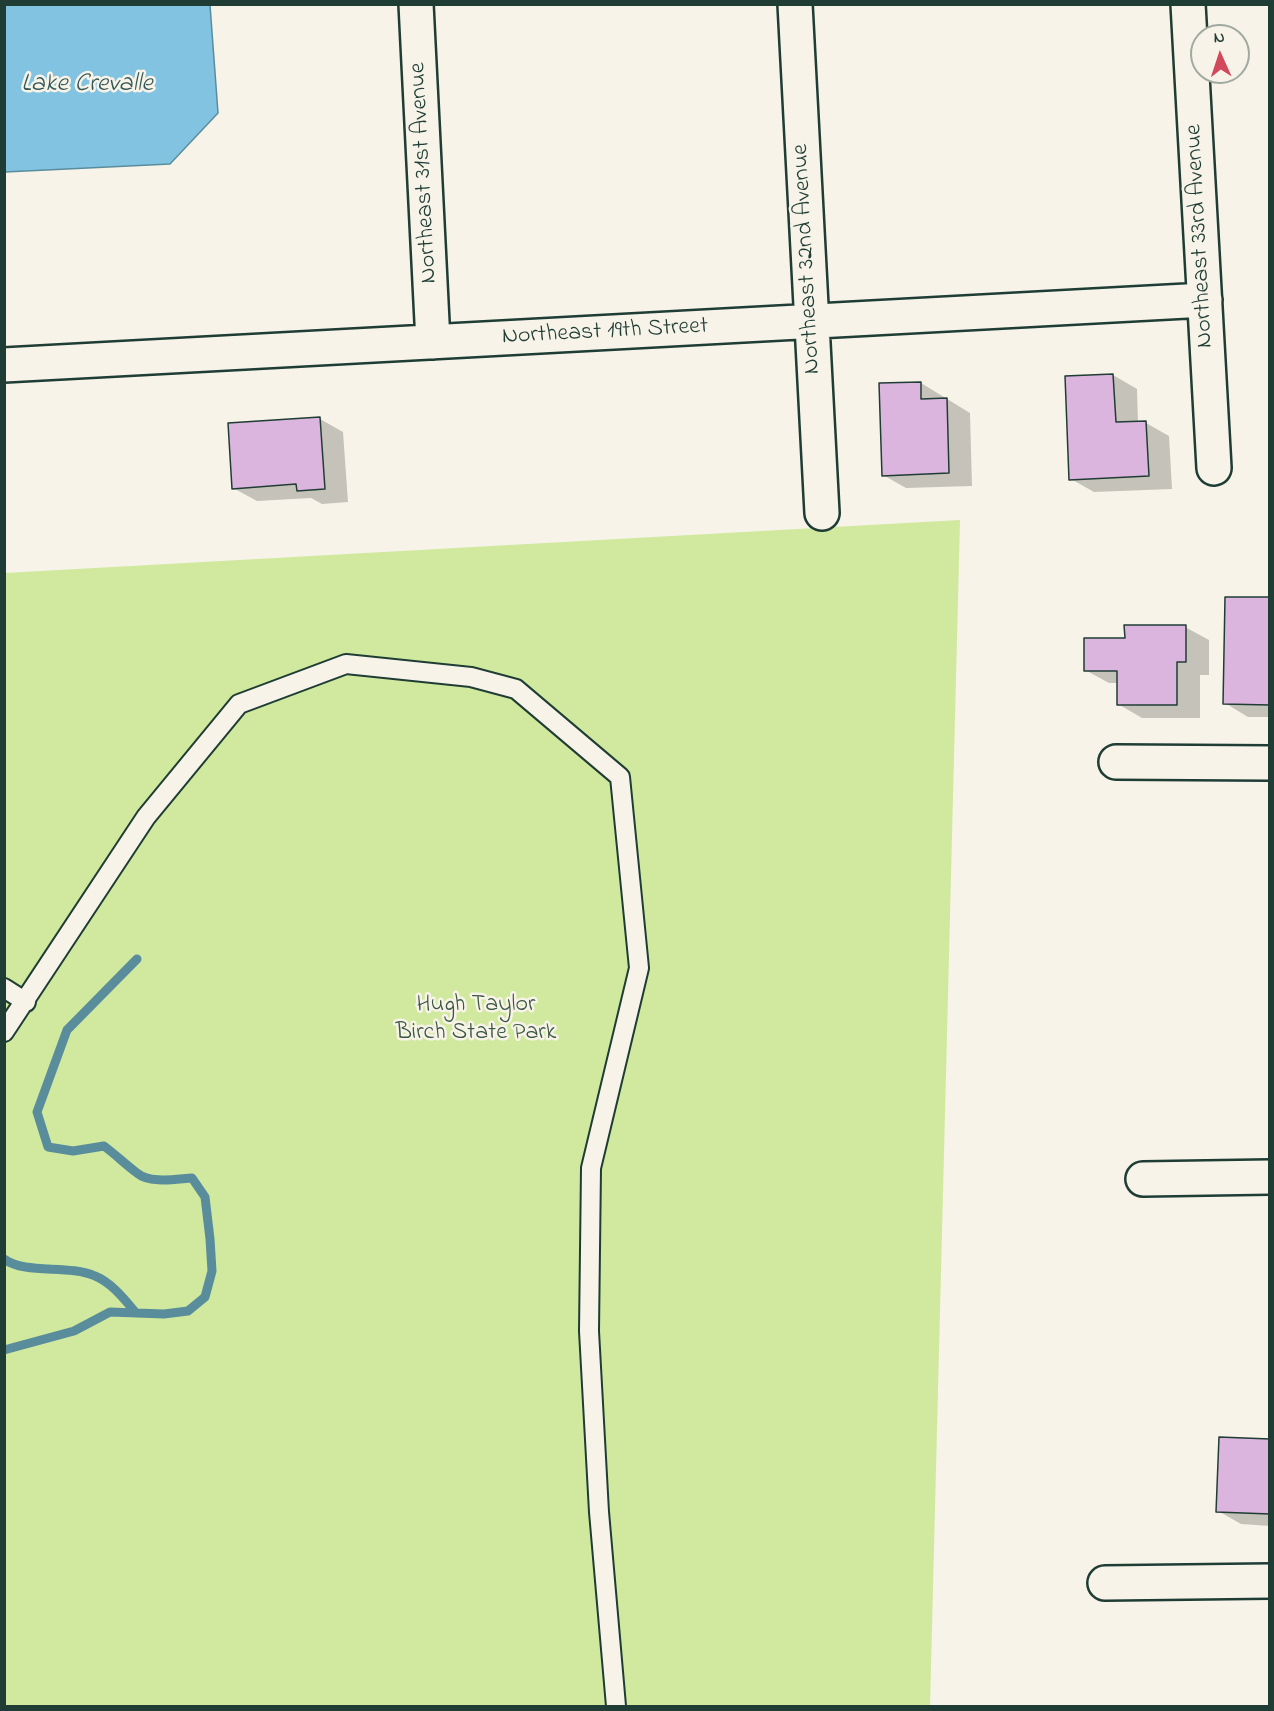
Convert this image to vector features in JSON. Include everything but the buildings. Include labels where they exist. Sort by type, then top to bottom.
[{"type":"street","name":"Northeast 31st Avenue","points":[[416,4],[433,342]]},
{"type":"street","name":"Northeast 32nd Avenue","points":[[795,4],[822,513]]},
{"type":"street","name":"Northeast 33rd Avenue","points":[[1188,4],[1214,468]]},
{"type":"street","name":"Northeast 19th Street","points":[[4,365],[1205,300]]},
{"type":"street","points":[[1116,762],[1269,763]]},
{"type":"street","points":[[1143,1179],[1269,1177]]},
{"type":"street","points":[[1105,1583],[1269,1581]]},
{"type":"lane","points":[[4,1032],[26,1002],[146,817],[240,704],[346,664],[471,677],[516,689],[620,777],[639,969],[591,1168],[589,1319],[598,1512],[616,1707]]},
{"type":"lane","points":[[4,988],[26,1002]]},
{"type":"green space","name":"Hugh Taylor Birch State Park","points":[[960,520],[930,1706],[5,1706],[5,573]]},
{"type":"water","name":"Lake Crevalle","points":[[5,4],[210,5],[218,113],[170,164],[5,172]]},
{"type":"waterway","points":[[4,1350],[74,1331],[110,1312],[164,1314],[188,1311],[205,1297],[212,1271],[210,1239],[205,1197],[192,1178],[149,1179],[133,1170],[104,1146],[73,1151],[48,1147],[37,1112],[67,1030],[137,959]]},
{"type":"waterway","points":[[4,1259],[24,1267],[84,1272],[95,1276],[112,1287],[136,1313]]}]
